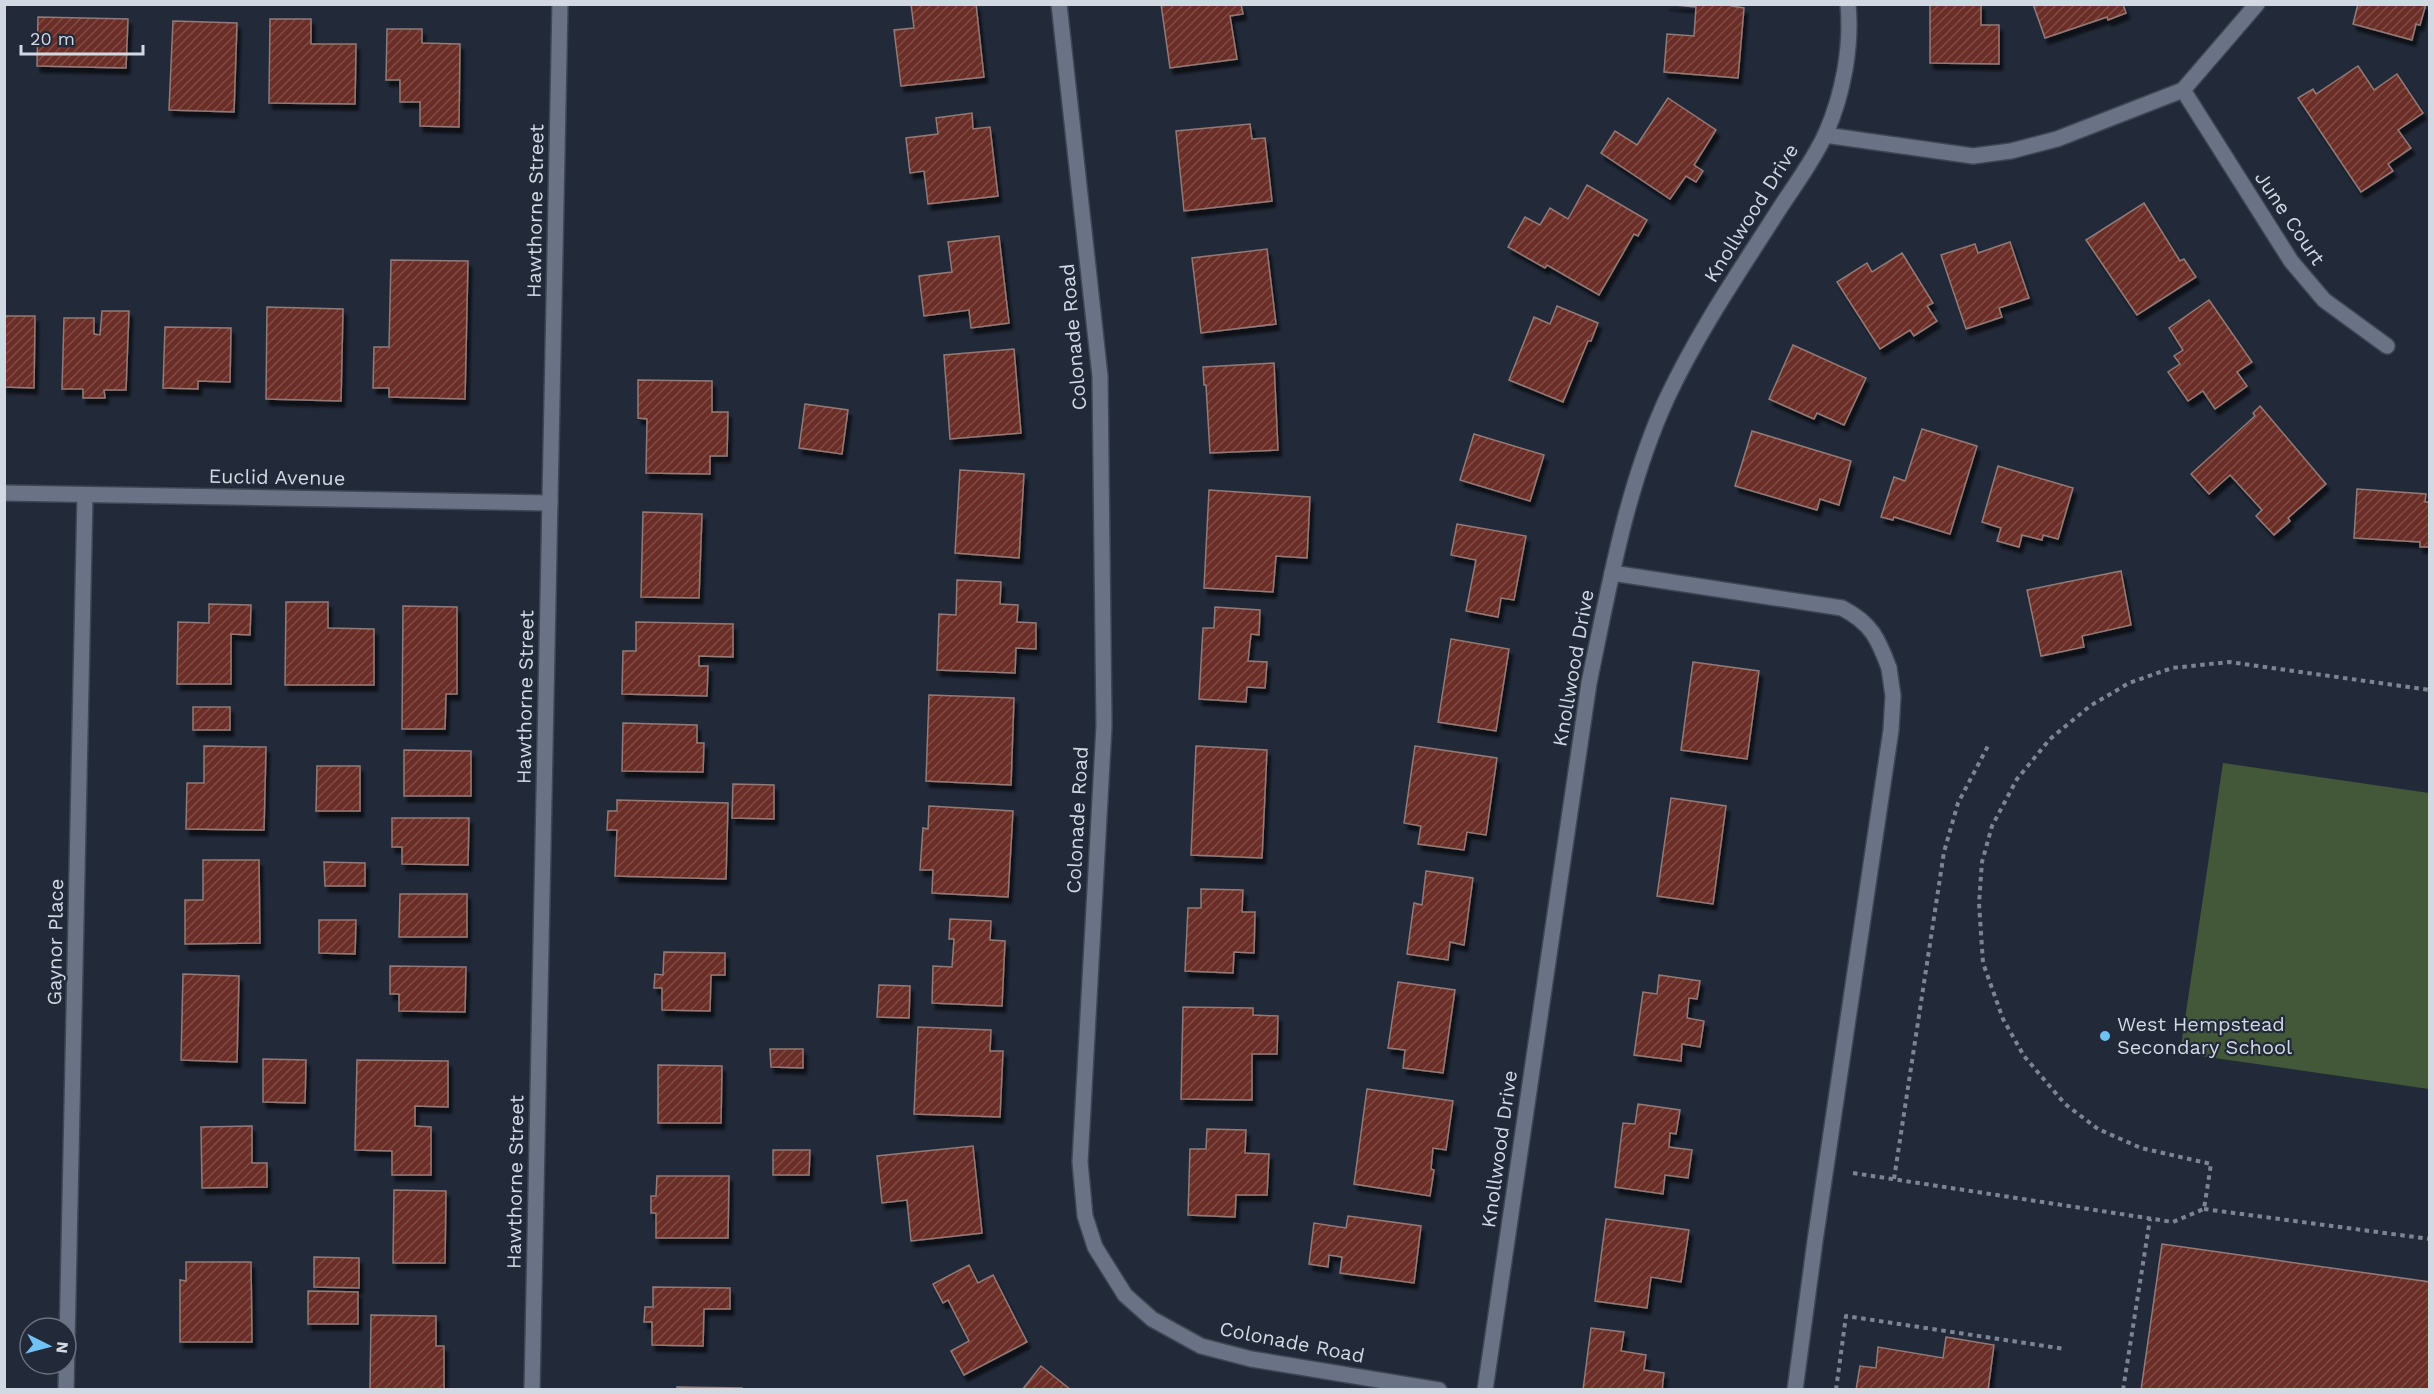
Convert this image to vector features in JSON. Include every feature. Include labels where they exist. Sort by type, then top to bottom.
[{"type":"street","name":"Hawthorne Street","points":[[532,1389],[560,4]]},
{"type":"street","name":"Colonade Road","points":[[1059,4],[1100,376],[1104,726],[1080,1162],[1085,1216],[1095,1247],[1125,1295],[1152,1319],[1201,1346],[1251,1359],[1439,1389]]},
{"type":"street","name":"Knollwood Drive","points":[[1485,1389],[1589,683],[1611,573],[1637,479],[1666,400],[1699,334],[1826,135],[1842,83],[1847,51],[1848,4]]},
{"type":"street","points":[[1826,135],[1973,156],[2011,151],[2057,139],[2183,90],[2257,4]]},
{"type":"street","name":"June Court","points":[[2183,90],[2290,261],[2324,300],[2387,346]]},
{"type":"street","name":"Euclid Avenue","points":[[4,493],[550,503]]},
{"type":"street","name":"Gaynor Place","points":[[66,1389],[85,495]]},
{"type":"street","points":[[1611,573],[1842,608],[1859,617],[1870,629],[1880,645],[1888,668],[1893,696],[1892,730],[1795,1389]]},
{"type":"path","points":[[2205,1209],[2211,1164],[2141,1148],[2098,1129],[2065,1104],[2024,1056],[2003,1019],[1983,963],[1979,903],[1982,862],[1992,826],[2017,779],[2050,739],[2090,706],[2129,683],[2172,668],[2229,662],[2430,690]]},
{"type":"path","points":[[1894,1179],[1944,852],[1958,803],[1989,744]]},
{"type":"path","points":[[1826,1168],[2173,1222],[2205,1209],[2430,1239]]},
{"type":"path","points":[[2123,1389],[2150,1219]]},
{"type":"path","points":[[1836,1389],[1846,1316],[2065,1349]]},
{"type":"green space","points":[[2223,763],[2429,793],[2429,1089],[2180,1053]]},
{"type":"building","points":[[911,4],[976,4],[984,77],[901,86],[894,30],[914,28]]},
{"type":"building","points":[[1161,4],[1241,4],[1243,14],[1230,16],[1237,59],[1170,68]]},
{"type":"building","points":[[1665,4],[1732,4],[1732,6],[1744,8],[1738,78],[1664,72],[1667,34],[1694,36],[1696,7]]},
{"type":"building","points":[[1930,4],[1981,4],[1981,25],[1999,25],[1999,64],[1930,63]]},
{"type":"building","points":[[2033,4],[2123,4],[2126,13],[2045,38]]},
{"type":"building","points":[[2358,4],[2426,4],[2420,25],[2416,24],[2412,40],[2353,24]]},
{"type":"building","points":[[38,17],[128,19],[126,68],[37,66]]},
{"type":"building","points":[[270,19],[311,19],[311,44],[356,44],[355,104],[269,103]]},
{"type":"building","points":[[173,21],[237,23],[234,112],[169,110]]},
{"type":"building","points":[[387,29],[422,29],[422,43],[460,44],[459,127],[420,126],[420,102],[400,102],[400,80],[386,80]]},
{"type":"building","points":[[2358,66],[2374,90],[2397,74],[2423,113],[2398,130],[2411,148],[2388,164],[2393,171],[2361,192],[2298,98],[2313,89],[2316,94]]},
{"type":"building","points":[[1668,98],[1716,130],[1694,165],[1703,171],[1696,182],[1686,176],[1670,199],[1601,153],[1615,131],[1637,145]]},
{"type":"building","points":[[972,113],[973,129],[990,127],[998,196],[928,204],[924,171],[910,173],[906,138],[938,134],[936,118]]},
{"type":"building","points":[[1250,124],[1252,139],[1265,138],[1272,201],[1184,211],[1176,131]]},
{"type":"building","points":[[1587,185],[1647,220],[1638,236],[1634,234],[1599,295],[1547,265],[1545,268],[1508,247],[1525,217],[1540,225],[1550,208],[1568,219]]},
{"type":"building","points":[[2144,203],[2180,261],[2184,259],[2196,277],[2137,315],[2086,240]]},
{"type":"building","points":[[999,236],[1009,323],[971,328],[969,310],[924,316],[919,276],[952,272],[948,242]]},
{"type":"building","points":[[2010,242],[2029,298],[1999,308],[2002,317],[1966,329],[1941,255],[1975,244],[1978,253]]},
{"type":"building","points":[[1267,249],[1276,324],[1201,333],[1192,258]]},
{"type":"building","points":[[1902,253],[1933,303],[1927,306],[1937,321],[1914,336],[1910,330],[1880,349],[1837,282],[1867,263],[1872,272]]},
{"type":"building","points":[[391,260],[468,261],[465,399],[389,397],[389,388],[373,388],[374,347],[389,347]]},
{"type":"building","points":[[2209,300],[2252,362],[2237,372],[2247,386],[2215,409],[2203,391],[2188,401],[2168,372],[2180,364],[2174,356],[2183,350],[2169,328]]},
{"type":"building","points":[[1557,306],[1598,323],[1591,341],[1588,341],[1563,402],[1509,380],[1534,317],[1550,324]]},
{"type":"building","points":[[267,307],[343,309],[341,401],[266,399]]},
{"type":"building","points":[[102,311],[129,311],[126,390],[104,390],[105,398],[83,398],[83,389],[62,389],[64,318],[94,318],[94,334],[100,335]]},
{"type":"building","points":[[4,316],[35,316],[34,388],[4,387]]},
{"type":"building","points":[[165,327],[231,328],[230,382],[198,381],[198,389],[163,388]]},
{"type":"building","points":[[1793,345],[1866,378],[1844,425],[1817,413],[1814,419],[1769,399]]},
{"type":"building","points":[[1014,349],[1021,433],[950,439],[944,355]]},
{"type":"building","points":[[1274,363],[1278,450],[1210,453],[1203,367]]},
{"type":"building","points":[[638,380],[712,381],[712,412],[728,412],[727,456],[710,456],[710,474],[646,473],[647,419],[638,418]]},
{"type":"building","points":[[805,404],[848,410],[842,454],[799,448]]},
{"type":"building","points":[[2260,406],[2326,484],[2288,518],[2290,521],[2274,535],[2256,516],[2262,510],[2230,475],[2209,494],[2191,474],[2255,416],[2253,413]]},
{"type":"building","points":[[1922,429],[1977,446],[1950,534],[1894,517],[1893,520],[1881,517],[1894,477],[1905,481]]},
{"type":"building","points":[[1752,431],[1851,461],[1839,505],[1820,499],[1817,510],[1735,486]]},
{"type":"building","points":[[1474,434],[1544,455],[1530,501],[1460,480]]},
{"type":"building","points":[[1998,466],[2073,488],[2058,539],[2043,535],[2042,540],[2022,535],[2019,547],[1997,541],[2001,528],[1982,522]]},
{"type":"building","points":[[960,470],[1024,474],[1019,558],[955,553]]},
{"type":"building","points":[[2357,489],[2426,494],[2425,502],[2430,502],[2430,547],[2420,547],[2420,542],[2354,538]]},
{"type":"building","points":[[1209,490],[1310,497],[1307,558],[1276,556],[1273,592],[1204,588]]},
{"type":"building","points":[[643,512],[702,514],[699,598],[641,597]]},
{"type":"building","points":[[1457,524],[1526,536],[1514,600],[1501,598],[1498,617],[1466,611],[1476,560],[1451,555]]},
{"type":"building","points":[[2121,571],[2131,625],[2082,636],[2084,647],[2041,656],[2027,590]]},
{"type":"building","points":[[957,580],[1001,582],[1000,604],[1018,605],[1017,622],[1036,623],[1036,649],[1016,648],[1015,673],[937,670],[939,614],[956,615]]},
{"type":"building","points":[[286,602],[328,602],[328,628],[374,629],[374,685],[285,685]]},
{"type":"building","points":[[209,604],[251,605],[250,635],[231,634],[231,684],[177,684],[178,622],[209,623]]},
{"type":"building","points":[[403,606],[457,607],[457,694],[446,694],[445,729],[402,729]]},
{"type":"building","points":[[1215,607],[1260,610],[1259,635],[1251,634],[1248,661],[1267,662],[1265,688],[1247,687],[1246,702],[1199,699],[1203,628],[1214,628]]},
{"type":"building","points":[[636,622],[733,624],[733,657],[699,656],[699,666],[708,666],[707,696],[622,694],[623,651],[636,651]]},
{"type":"building","points":[[1451,639],[1509,649],[1496,731],[1438,722]]},
{"type":"building","points":[[1693,662],[1759,671],[1747,759],[1681,750]]},
{"type":"building","points":[[929,695],[1014,698],[1011,785],[926,781]]},
{"type":"building","points":[[193,707],[230,707],[230,730],[193,730]]},
{"type":"building","points":[[623,723],[697,725],[697,743],[704,743],[703,772],[622,771]]},
{"type":"building","points":[[204,746],[266,747],[264,830],[186,829],[187,783],[204,783]]},
{"type":"building","points":[[1196,746],[1267,750],[1262,858],[1191,855]]},
{"type":"building","points":[[1415,746],[1497,758],[1486,835],[1467,832],[1464,850],[1418,844],[1421,826],[1404,823]]},
{"type":"building","points":[[404,750],[471,751],[471,796],[404,796]]},
{"type":"building","points":[[317,766],[360,766],[360,811],[316,811]]},
{"type":"building","points":[[733,784],[774,785],[774,819],[732,818]]},
{"type":"building","points":[[1671,798],[1726,806],[1713,904],[1657,896]]},
{"type":"building","points":[[617,800],[728,803],[726,879],[615,876],[617,830],[607,830],[608,811],[617,811]]},
{"type":"building","points":[[929,806],[1013,811],[1008,897],[932,893],[933,870],[920,870],[923,828],[928,829]]},
{"type":"building","points":[[392,818],[469,818],[468,865],[402,864],[402,847],[392,847]]},
{"type":"building","points":[[203,860],[259,860],[260,943],[185,944],[185,900],[203,900]]},
{"type":"building","points":[[324,862],[365,863],[365,886],[325,886]]},
{"type":"building","points":[[1426,871],[1473,878],[1464,945],[1450,942],[1448,960],[1407,954],[1414,903],[1422,905]]},
{"type":"building","points":[[1201,889],[1243,890],[1242,912],[1255,912],[1254,953],[1234,952],[1233,973],[1185,971],[1188,908],[1201,908]]},
{"type":"building","points":[[400,894],[467,894],[467,937],[399,937]]},
{"type":"building","points":[[950,919],[991,921],[990,940],[1005,941],[1002,1006],[932,1003],[933,966],[952,967],[954,939],[949,939]]},
{"type":"building","points":[[319,920],[356,920],[355,954],[319,953]]},
{"type":"building","points":[[664,952],[725,953],[725,975],[711,975],[710,1011],[662,1010],[662,988],[654,988],[655,974],[663,975]]},
{"type":"building","points":[[390,966],[466,967],[465,1012],[399,1011],[399,994],[390,994]]},
{"type":"building","points":[[183,974],[239,976],[237,1062],[181,1060]]},
{"type":"building","points":[[1659,975],[1700,981],[1697,999],[1689,998],[1687,1018],[1704,1021],[1700,1047],[1682,1044],[1681,1061],[1634,1055],[1643,992],[1657,994]]},
{"type":"building","points":[[1398,982],[1455,990],[1443,1073],[1403,1068],[1405,1050],[1388,1048]]},
{"type":"building","points":[[879,985],[910,986],[909,1018],[877,1017]]},
{"type":"building","points":[[1183,1007],[1253,1008],[1253,1015],[1278,1016],[1277,1054],[1252,1054],[1252,1100],[1181,1099]]},
{"type":"building","points":[[918,1027],[991,1030],[990,1051],[1003,1051],[1000,1117],[914,1114]]},
{"type":"building","points":[[770,1049],[803,1049],[803,1068],[771,1067]]},
{"type":"building","points":[[263,1059],[306,1060],[305,1103],[263,1102]]},
{"type":"building","points":[[357,1060],[448,1061],[448,1107],[415,1106],[415,1126],[431,1127],[431,1175],[392,1175],[392,1151],[355,1150]]},
{"type":"building","points":[[658,1065],[722,1066],[721,1123],[658,1123]]},
{"type":"building","points":[[1367,1089],[1453,1101],[1446,1150],[1433,1148],[1431,1169],[1434,1170],[1430,1196],[1354,1184]]},
{"type":"building","points":[[1638,1104],[1680,1110],[1676,1134],[1670,1133],[1669,1147],[1692,1150],[1688,1178],[1665,1175],[1663,1194],[1615,1187],[1623,1123],[1635,1124]]},
{"type":"building","points":[[252,1126],[252,1163],[267,1163],[267,1187],[202,1188],[201,1127]]},
{"type":"building","points":[[1207,1129],[1246,1130],[1245,1153],[1269,1154],[1267,1195],[1236,1195],[1235,1217],[1188,1215],[1190,1149],[1206,1149]]},
{"type":"building","points":[[973,1146],[982,1233],[911,1241],[907,1200],[882,1203],[877,1156]]},
{"type":"building","points":[[773,1150],[810,1150],[809,1175],[773,1175]]},
{"type":"building","points":[[657,1176],[729,1176],[728,1238],[656,1238],[656,1213],[651,1213],[651,1196],[656,1196]]},
{"type":"building","points":[[394,1190],[446,1191],[445,1263],[393,1263]]},
{"type":"building","points":[[1348,1216],[1421,1226],[1414,1283],[1340,1273],[1342,1257],[1329,1255],[1328,1267],[1309,1264],[1314,1223],[1346,1228]]},
{"type":"building","points":[[1606,1219],[1689,1230],[1681,1282],[1651,1277],[1647,1308],[1595,1301]]},
{"type":"building","points":[[2162,1244],[2430,1282],[2430,1390],[2141,1390]]},
{"type":"building","points":[[314,1257],[359,1258],[359,1288],[314,1287]]},
{"type":"building","points":[[186,1262],[251,1262],[252,1342],[180,1342],[180,1280],[186,1281]]},
{"type":"building","points":[[969,1265],[978,1283],[993,1275],[1027,1342],[964,1375],[951,1351],[969,1341],[948,1300],[943,1303],[933,1284]]},
{"type":"building","points":[[653,1287],[730,1288],[730,1309],[704,1309],[703,1346],[652,1345],[652,1322],[644,1322],[645,1307],[653,1307]]},
{"type":"building","points":[[308,1291],[358,1292],[358,1324],[308,1324]]},
{"type":"building","points":[[371,1315],[436,1316],[436,1346],[444,1346],[444,1390],[370,1390]]},
{"type":"building","points":[[1591,1328],[1624,1332],[1621,1351],[1646,1355],[1644,1370],[1664,1373],[1662,1390],[1583,1390]]},
{"type":"building","points":[[1946,1337],[1994,1345],[1988,1390],[1856,1390],[1860,1366],[1876,1368],[1878,1347],[1943,1358]]},
{"type":"building","points":[[1041,1366],[1071,1390],[1022,1390]]},
{"type":"building","points":[[677,1387],[742,1388],[742,1390],[677,1390]]},
{"type":"place","name":"West Hempstead Secondary School","points":[[2105,1036]]}]
